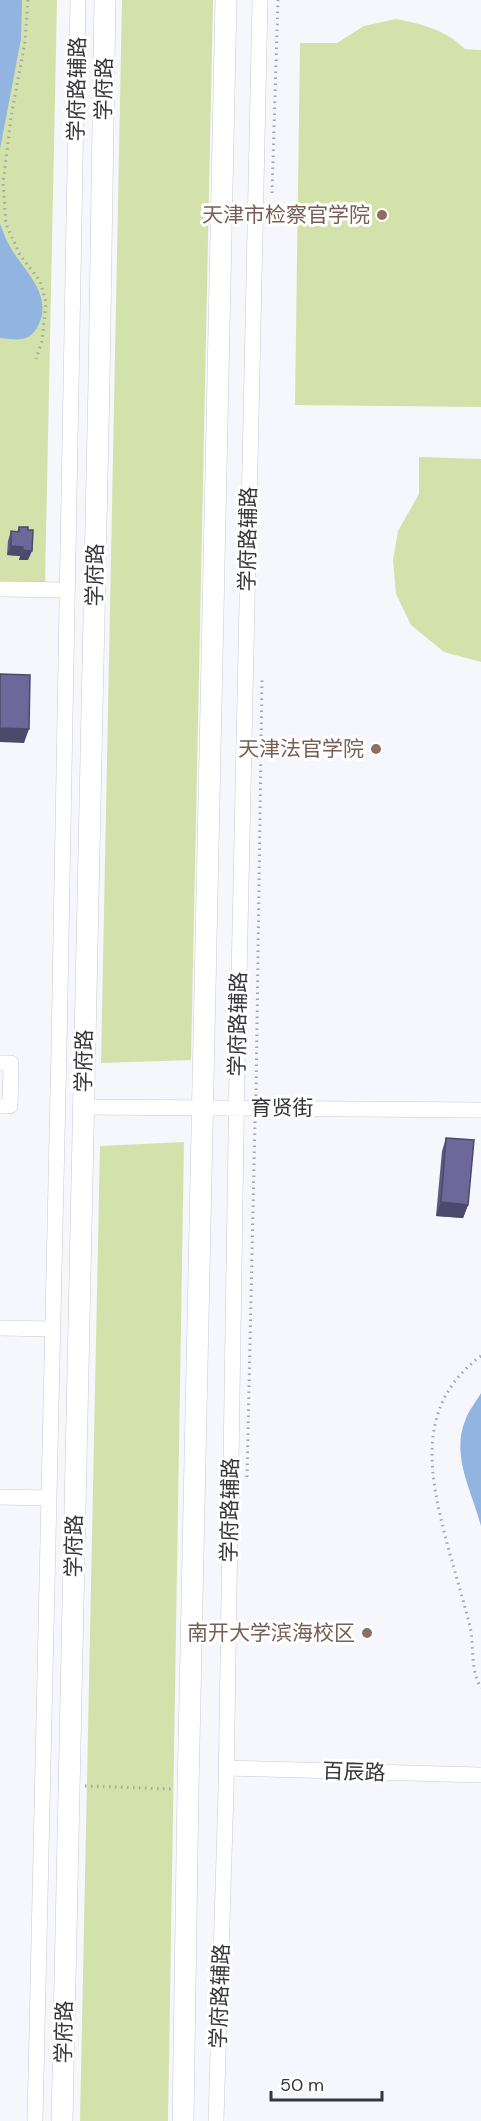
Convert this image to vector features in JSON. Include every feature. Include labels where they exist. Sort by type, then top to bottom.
[{"type":"highway","name":"学府路","points":[[62,2121],[105,0]]},
{"type":"highway","points":[[183,2121],[226,0]]},
{"type":"street","name":"学府路辅路","points":[[35,2121],[78,0]]},
{"type":"street","name":"学府路辅路","points":[[216,2121],[226,1768],[236,1108],[260,0]]},
{"type":"street","points":[[0,589],[67,590]]},
{"type":"street","points":[[0,1063],[11,1064],[10,1107],[0,1106]]},
{"type":"street","name":"育贤街","points":[[83,1107],[481,1110]]},
{"type":"street","points":[[0,1328],[52,1329]]},
{"type":"street","points":[[0,1497],[49,1498]]},
{"type":"street","name":"百辰路","points":[[226,1768],[481,1775]]},
{"type":"path","points":[[28,0],[25,42],[11,117],[3,184],[6,224],[20,255],[40,281],[46,302],[42,341],[36,359]]},
{"type":"path","points":[[272,202],[278,0]]},
{"type":"path","points":[[247,1486],[256,1108],[262,666]]},
{"type":"path","points":[[481,1356],[467,1367],[448,1389],[436,1419],[431,1464],[436,1501],[472,1633],[472,1664],[481,1688]]},
{"type":"path","points":[[69,1785],[188,1790]]},
{"type":"green space","points":[[0,0],[57,0],[45,584],[0,582]]},
{"type":"green space","points":[[122,0],[213,0],[191,1060],[101,1063]]},
{"type":"green space","name":"天津市检察官学院","points":[[396,19],[433,29],[458,42],[465,49],[481,50],[481,407],[295,405],[300,43],[337,43],[364,26]]},
{"type":"green space","points":[[419,457],[481,459],[481,662],[444,652],[411,625],[396,594],[393,560],[398,531],[419,494]]},
{"type":"green space","points":[[184,1142],[168,2121],[80,2121],[100,1146]]},
{"type":"water","points":[[0,0],[22,0],[22,3],[21,39],[0,149]]},
{"type":"water","points":[[0,224],[9,245],[34,282],[42,302],[39,324],[32,334],[23,339],[0,338]]},
{"type":"water","points":[[481,1393],[481,1526],[464,1474],[460,1447],[466,1417]]},
{"type":"building","points":[[19,527],[28,527],[28,530],[33,530],[32,551],[23,550],[23,547],[11,546],[11,531],[19,532]]},
{"type":"building","points":[[0,674],[30,675],[29,729],[0,728]]},
{"type":"building","points":[[446,1138],[474,1140],[468,1205],[441,1202]]},
{"type":"place","name":"天津市检察官学院","points":[[382,215]]},
{"type":"place","name":"天津法官学院","points":[[376,749]]},
{"type":"place","name":"南开大学滨海校区","points":[[367,1633]]}]
